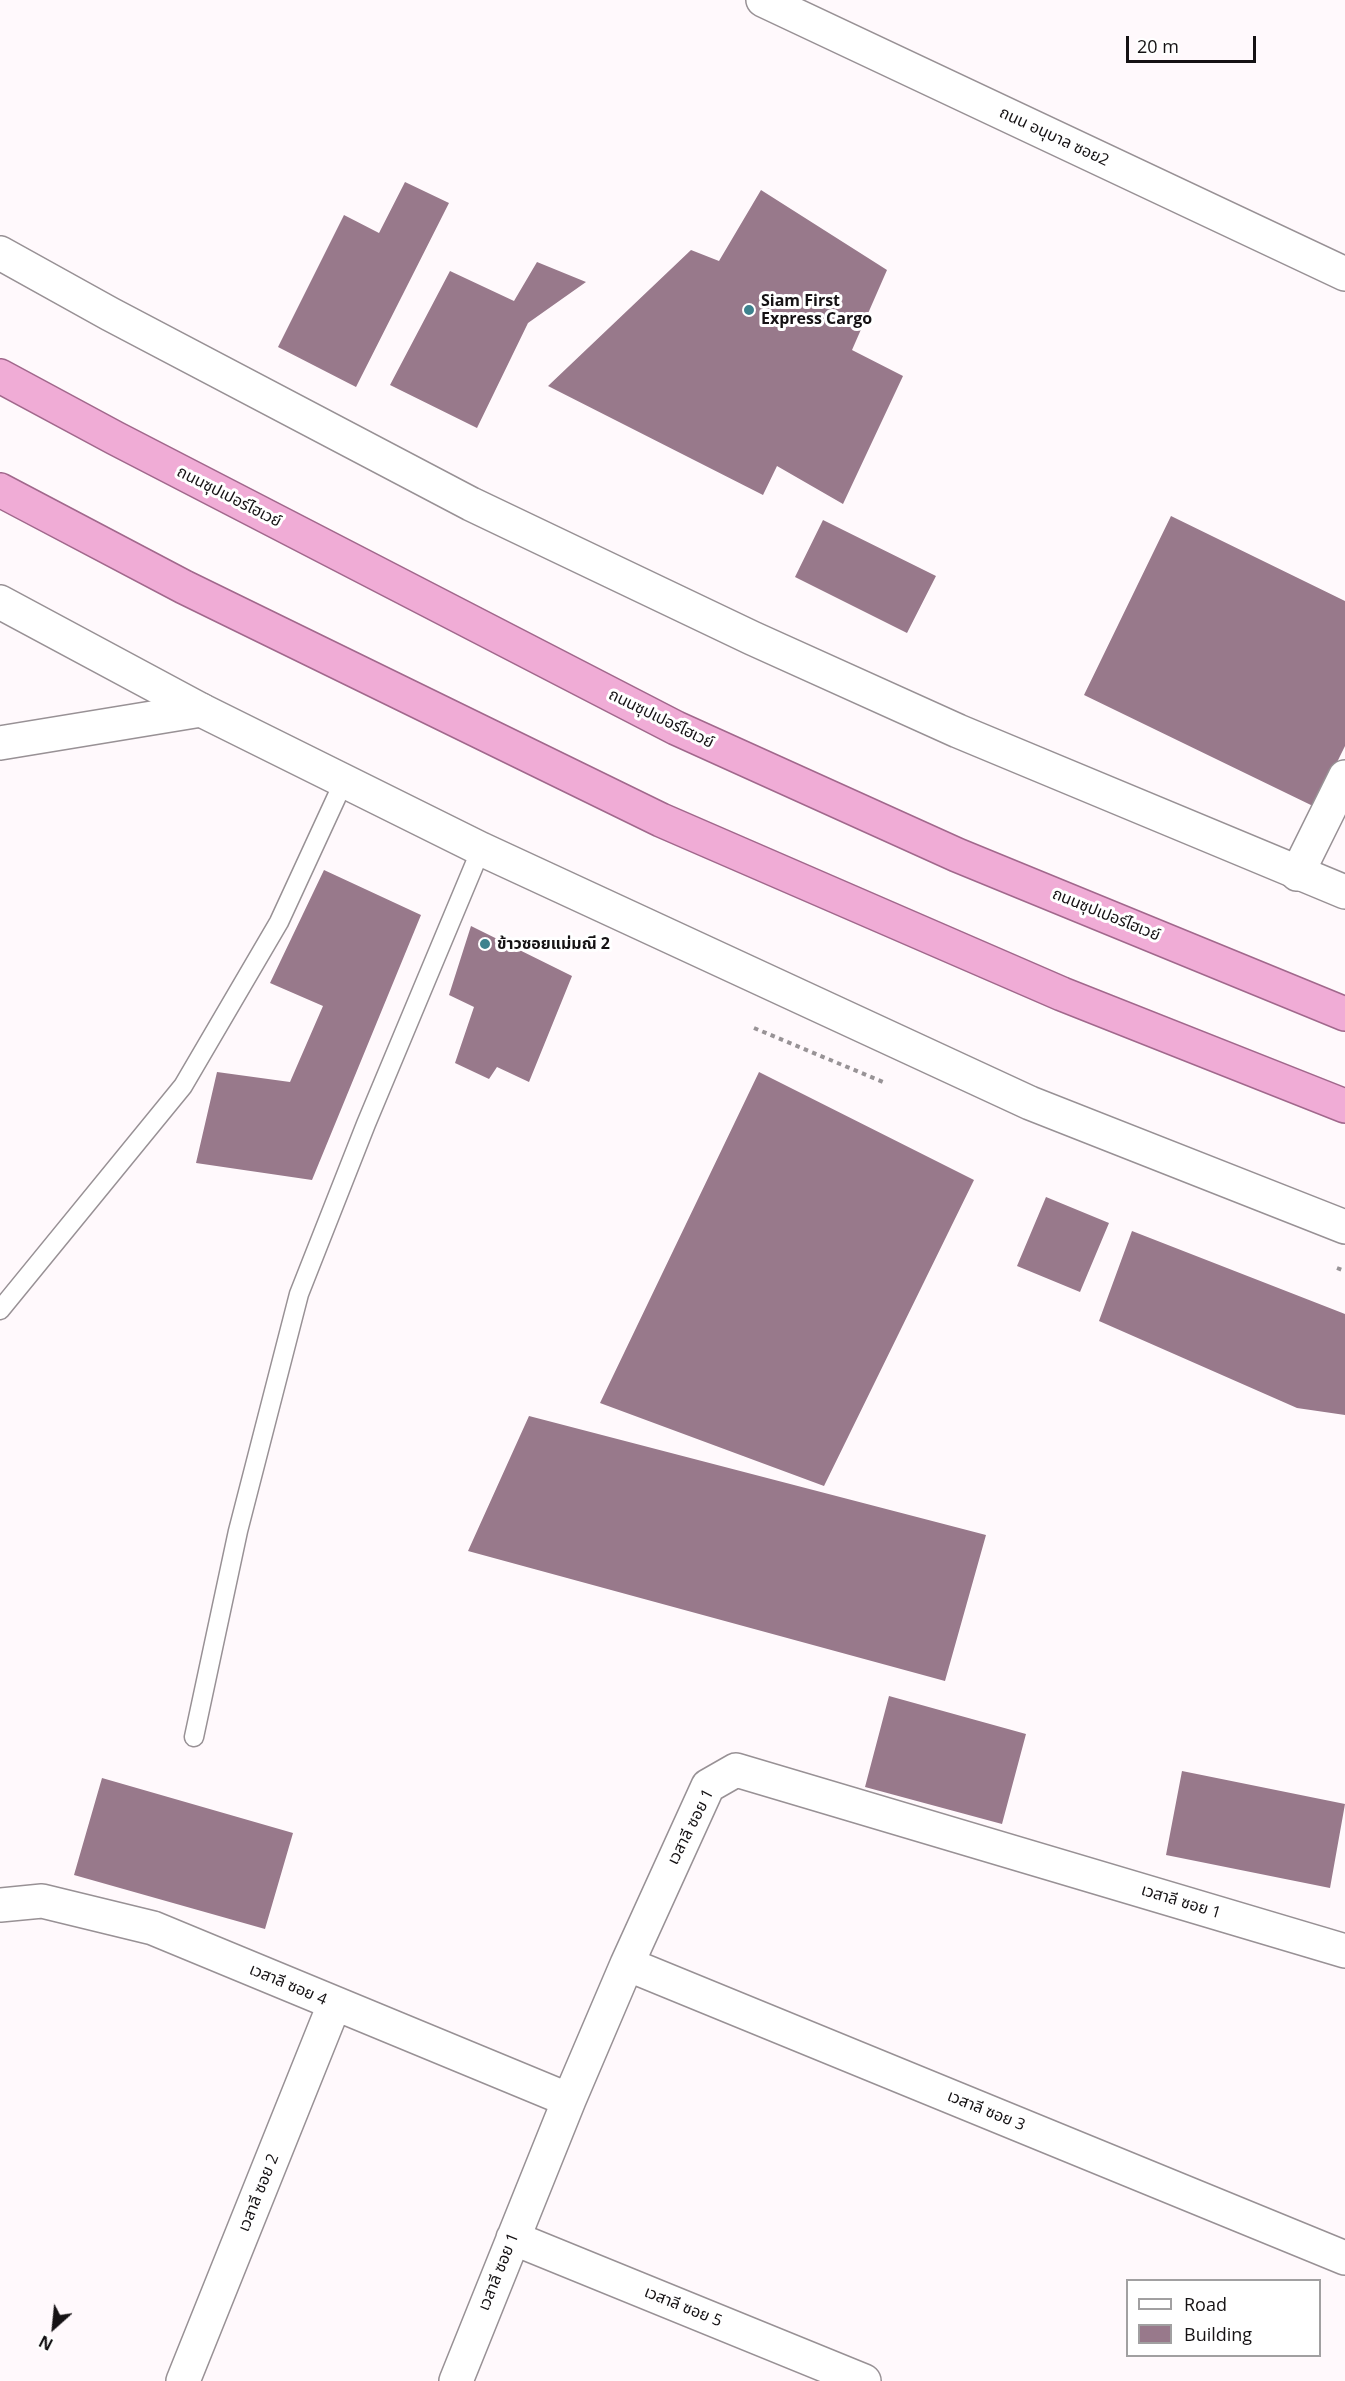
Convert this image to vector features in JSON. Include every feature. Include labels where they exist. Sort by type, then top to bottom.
[{"type":"highway","name":"ถนนซุปเปอร์ไฮเวย์","points":[[0,376],[676,728],[957,855],[1345,1014]]},
{"type":"highway","points":[[0,490],[184,587],[661,820],[1062,994],[1345,1106]]},
{"type":"street","name":"ถนน อนุบาล ซอย2","points":[[782,4],[1341,264]]},
{"type":"street","points":[[0,253],[110,314],[471,504],[752,638],[958,731],[1297,874],[1345,892]]},
{"type":"street","points":[[0,602],[201,710],[481,849],[1030,1103],[1345,1227]]},
{"type":"street","points":[[0,743],[201,710]]},
{"type":"street","points":[[1297,874],[1345,777]]},
{"type":"street","name":"เวสาลี ซอย 1","points":[[456,2381],[569,2100],[627,1964],[708,1786],[736,1770],[1345,1951]]},
{"type":"street","name":"เวสาลี ซอย 4","points":[[0,1905],[42,1901],[153,1928],[334,2005],[569,2100]]},
{"type":"street","name":"เวสาลี ซอย 3","points":[[627,1964],[1345,2258]]},
{"type":"street","name":"เวสาลี ซอย 2","points":[[183,2381],[334,2005]]},
{"type":"street","name":"เวสาลี ซอย 5","points":[[513,2238],[856,2380]]},
{"type":"lane","points":[[0,1310],[183,1086],[279,922],[344,781]]},
{"type":"lane","points":[[194,1737],[238,1532],[300,1294],[366,1124],[481,849]]},
{"type":"building","points":[[405,182],[449,203],[356,387],[278,347],[344,215],[379,233]]},
{"type":"building","name":"Siam First Express Cargo","points":[[761,190],[887,270],[852,350],[903,376],[843,504],[777,466],[763,495],[548,386],[691,250],[719,261]]},
{"type":"building","points":[[537,262],[586,282],[528,323],[477,428],[390,385],[450,271],[514,301]]},
{"type":"building","points":[[1171,516],[1345,601],[1345,746],[1315,807],[1084,695]]},
{"type":"building","points":[[823,520],[936,576],[907,633],[795,577]]},
{"type":"building","points":[[324,870],[421,915],[312,1180],[196,1163],[217,1072],[290,1082],[323,1006],[270,983]]},
{"type":"building","points":[[471,926],[572,976],[529,1082],[497,1067],[489,1079],[455,1063],[474,1007],[449,995]]},
{"type":"building","points":[[759,1072],[974,1180],[824,1486],[600,1403]]},
{"type":"building","points":[[1046,1197],[1109,1223],[1080,1292],[1017,1266]]},
{"type":"building","points":[[1132,1231],[1345,1314],[1345,1415],[1297,1408],[1099,1321]]},
{"type":"building","points":[[529,1416],[986,1535],[945,1681],[468,1551]]},
{"type":"building","points":[[889,1696],[1026,1734],[1002,1824],[865,1787]]},
{"type":"building","points":[[1182,1771],[1345,1804],[1330,1888],[1166,1855]]},
{"type":"building","points":[[102,1778],[293,1833],[265,1929],[74,1875]]},
{"type":"place","name":"Siam First Express Cargo","points":[[749,310]]},
{"type":"place","name":"ข้าวซอยแม่มณี 2","points":[[485,944]]}]
